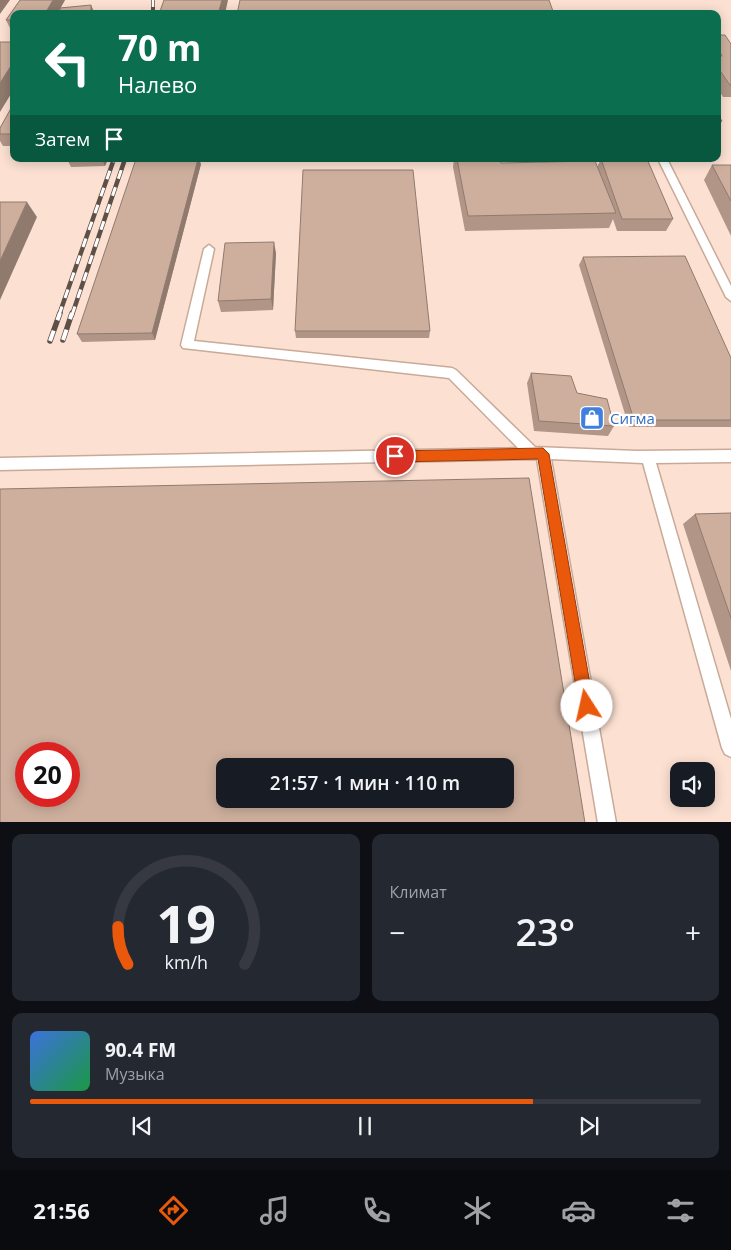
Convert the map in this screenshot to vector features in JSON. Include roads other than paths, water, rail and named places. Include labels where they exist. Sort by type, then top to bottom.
[{"type":"lane","points":[[664,162],[731,297]]},
{"type":"lane","points":[[209,249],[187,344],[452,373],[538,454],[607,822]]},
{"type":"lane","points":[[0,464],[538,454],[648,457],[731,456]]},
{"type":"lane","points":[[648,457],[731,748]]},
{"type":"railway","points":[[153,0],[153,10]]},
{"type":"railway","points":[[59,315],[113,162]]},
{"type":"railway","points":[[72,315],[124,162]]},
{"type":"railway","points":[[50,341],[60,313]]},
{"type":"railway","points":[[63,340],[72,313]]},
{"type":"place","name":"Сигма","points":[[592,418]]}]
